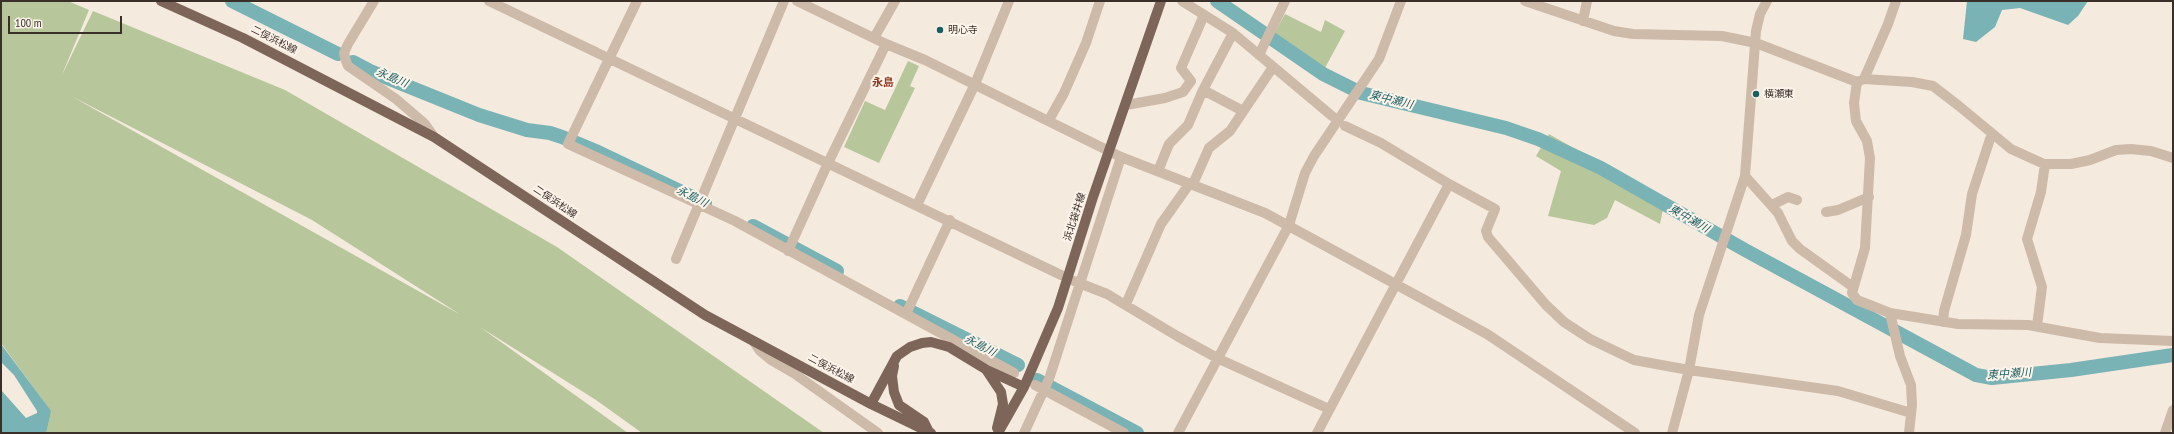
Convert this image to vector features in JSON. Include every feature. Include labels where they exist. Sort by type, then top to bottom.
[{"type":"main road","name":"二俣浜松線","points":[[162,1],[244,38],[434,137],[668,292],[754,342],[871,404],[930,433]]},
{"type":"main road","name":"浜北袋井線","points":[[998,433],[1024,387],[1058,308],[1161,1]]},
{"type":"main road","points":[[871,404],[897,356],[910,347],[931,342],[949,347],[987,370],[1024,387]]},
{"type":"main road","points":[[897,356],[892,376],[894,392],[899,405],[924,422],[930,433]]},
{"type":"main road","points":[[987,370],[1001,392],[1003,404],[994,433]]},
{"type":"street","points":[[374,1],[348,44],[344,54],[348,66],[396,99],[424,123],[434,137]]},
{"type":"street","points":[[489,1],[950,220],[1060,274]]},
{"type":"street","points":[[636,1],[570,141],[615,165],[700,203],[734,222],[789,248],[907,312],[1014,373]]},
{"type":"street","points":[[676,260],[784,1]]},
{"type":"street","points":[[797,1],[886,44],[925,60],[975,84],[1121,157],[1265,213],[1487,334],[1635,433]]},
{"type":"street","points":[[874,38],[896,1]]},
{"type":"street","points":[[917,205],[975,84],[1009,1]]},
{"type":"street","points":[[1049,120],[1064,93],[1086,43],[1100,1]]},
{"type":"street","points":[[1182,1],[1233,33],[1332,116]]},
{"type":"street","points":[[1259,55],[1285,1]]},
{"type":"street","points":[[1178,433],[1220,359],[1289,226],[1305,173],[1314,156],[1379,59],[1401,1]]},
{"type":"street","points":[[1525,1],[1614,31],[1633,34],[1722,36],[1756,43],[1861,81],[1912,82],[1933,86],[2011,149],[2035,161],[2045,164],[2071,164],[2090,160],[2116,150],[2131,149],[2151,151],[2173,158]]},
{"type":"street","points":[[1583,21],[1587,1]]},
{"type":"street","points":[[1672,433],[1689,370],[1699,315],[1726,238],[1745,176],[1756,31],[1760,14],[1767,1]]},
{"type":"street","points":[[1896,1],[1888,24],[1861,81],[1854,111],[1856,121],[1867,141],[1870,158],[1865,248],[1862,263],[1853,287],[1853,295],[1857,300],[1890,313],[1943,322],[2037,326],[2100,338],[2173,341]]},
{"type":"street","points":[[1126,105],[1165,98],[1183,92],[1191,81],[1181,68],[1204,15]]},
{"type":"street","points":[[1158,171],[1169,144],[1188,125],[1203,90],[1233,33]]},
{"type":"street","points":[[789,248],[828,163],[886,44]]},
{"type":"street","points":[[1126,304],[1158,230],[1192,184],[1209,148],[1230,131],[1273,67]]},
{"type":"street","points":[[1203,90],[1243,111]]},
{"type":"street","points":[[1345,126],[1381,144],[1494,209],[1486,231],[1488,237],[1546,305],[1564,322],[1590,339],[1634,360],[1689,370],[1838,391],[1911,413]]},
{"type":"street","points":[[1943,322],[1944,311],[1966,235],[1972,194],[1990,139],[1993,135]]},
{"type":"street","points":[[1024,433],[1041,388],[1049,379],[1077,282],[1121,157]]},
{"type":"street","points":[[2037,326],[2042,287],[2028,239],[2041,192],[2045,164]]},
{"type":"street","points":[[1745,176],[1778,213],[1792,241],[1800,249],[1853,287]]},
{"type":"street","points":[[1317,433],[1397,285],[1449,184]]},
{"type":"street","points":[[1772,205],[1788,197],[1797,200]]},
{"type":"street","points":[[1826,212],[1838,210],[1869,197]]},
{"type":"street","points":[[907,312],[950,220]]},
{"type":"street","points":[[1077,282],[1126,304],[1177,336],[1220,359],[1329,409]]},
{"type":"street","points":[[1890,313],[1900,356],[1911,385],[1909,433]]},
{"type":"street","points":[[754,342],[760,351],[771,360],[795,374],[878,433]]},
{"type":"street","points":[[1041,388],[1124,433]]},
{"type":"street","points":[[2165,433],[2173,410]]},
{"type":"green space","points":[[1,1],[68,1],[89,10],[61,77],[93,11],[285,90],[557,247],[824,433],[642,433],[596,400],[480,327],[628,433],[41,433],[41,398],[1,343]],"holes":[[[71,96],[312,220],[461,315]]]},
{"type":"green space","points":[[1285,14],[1321,32],[1325,20],[1345,31],[1325,68],[1273,36]]},
{"type":"green space","points":[[908,61],[919,66],[910,86],[915,88],[879,163],[844,147],[865,101],[885,110]]},
{"type":"green space","points":[[1549,134],[1665,200],[1660,224],[1615,200],[1607,218],[1594,225],[1548,216],[1561,171],[1536,156]]},
{"type":"water","points":[[1967,1],[2088,1],[2078,16],[2068,25],[2020,8],[2002,10],[1995,27],[1976,42],[1963,39]]},
{"type":"water","points":[[1,344],[51,411],[46,433],[1,433],[1,390],[26,418],[37,413],[37,411],[14,375],[1,362]]},
{"type":"waterway","name":"永島川","points":[[232,1],[338,54]]},
{"type":"waterway","name":"東中瀬川","points":[[1217,1],[1323,74],[1361,93],[1506,128],[1538,139],[1601,168],[1745,250],[1976,375],[1992,378],[2071,370],[2173,355]]},
{"type":"waterway","name":"永島川","points":[[353,62],[370,71],[479,115],[527,130],[550,133],[562,137],[598,152],[705,203]]},
{"type":"waterway","name":"永島川","points":[[753,226],[837,271]]},
{"type":"waterway","name":"永島川","points":[[900,306],[1018,365]]},
{"type":"waterway","name":"永島川","points":[[1037,380],[1137,433]]},
{"type":"place","name":"明心寺","points":[[940,30]]},
{"type":"place","name":"横瀬東","points":[[1756,94]]},
{"type":"district","name":"永島","points":[[883,83]]}]
